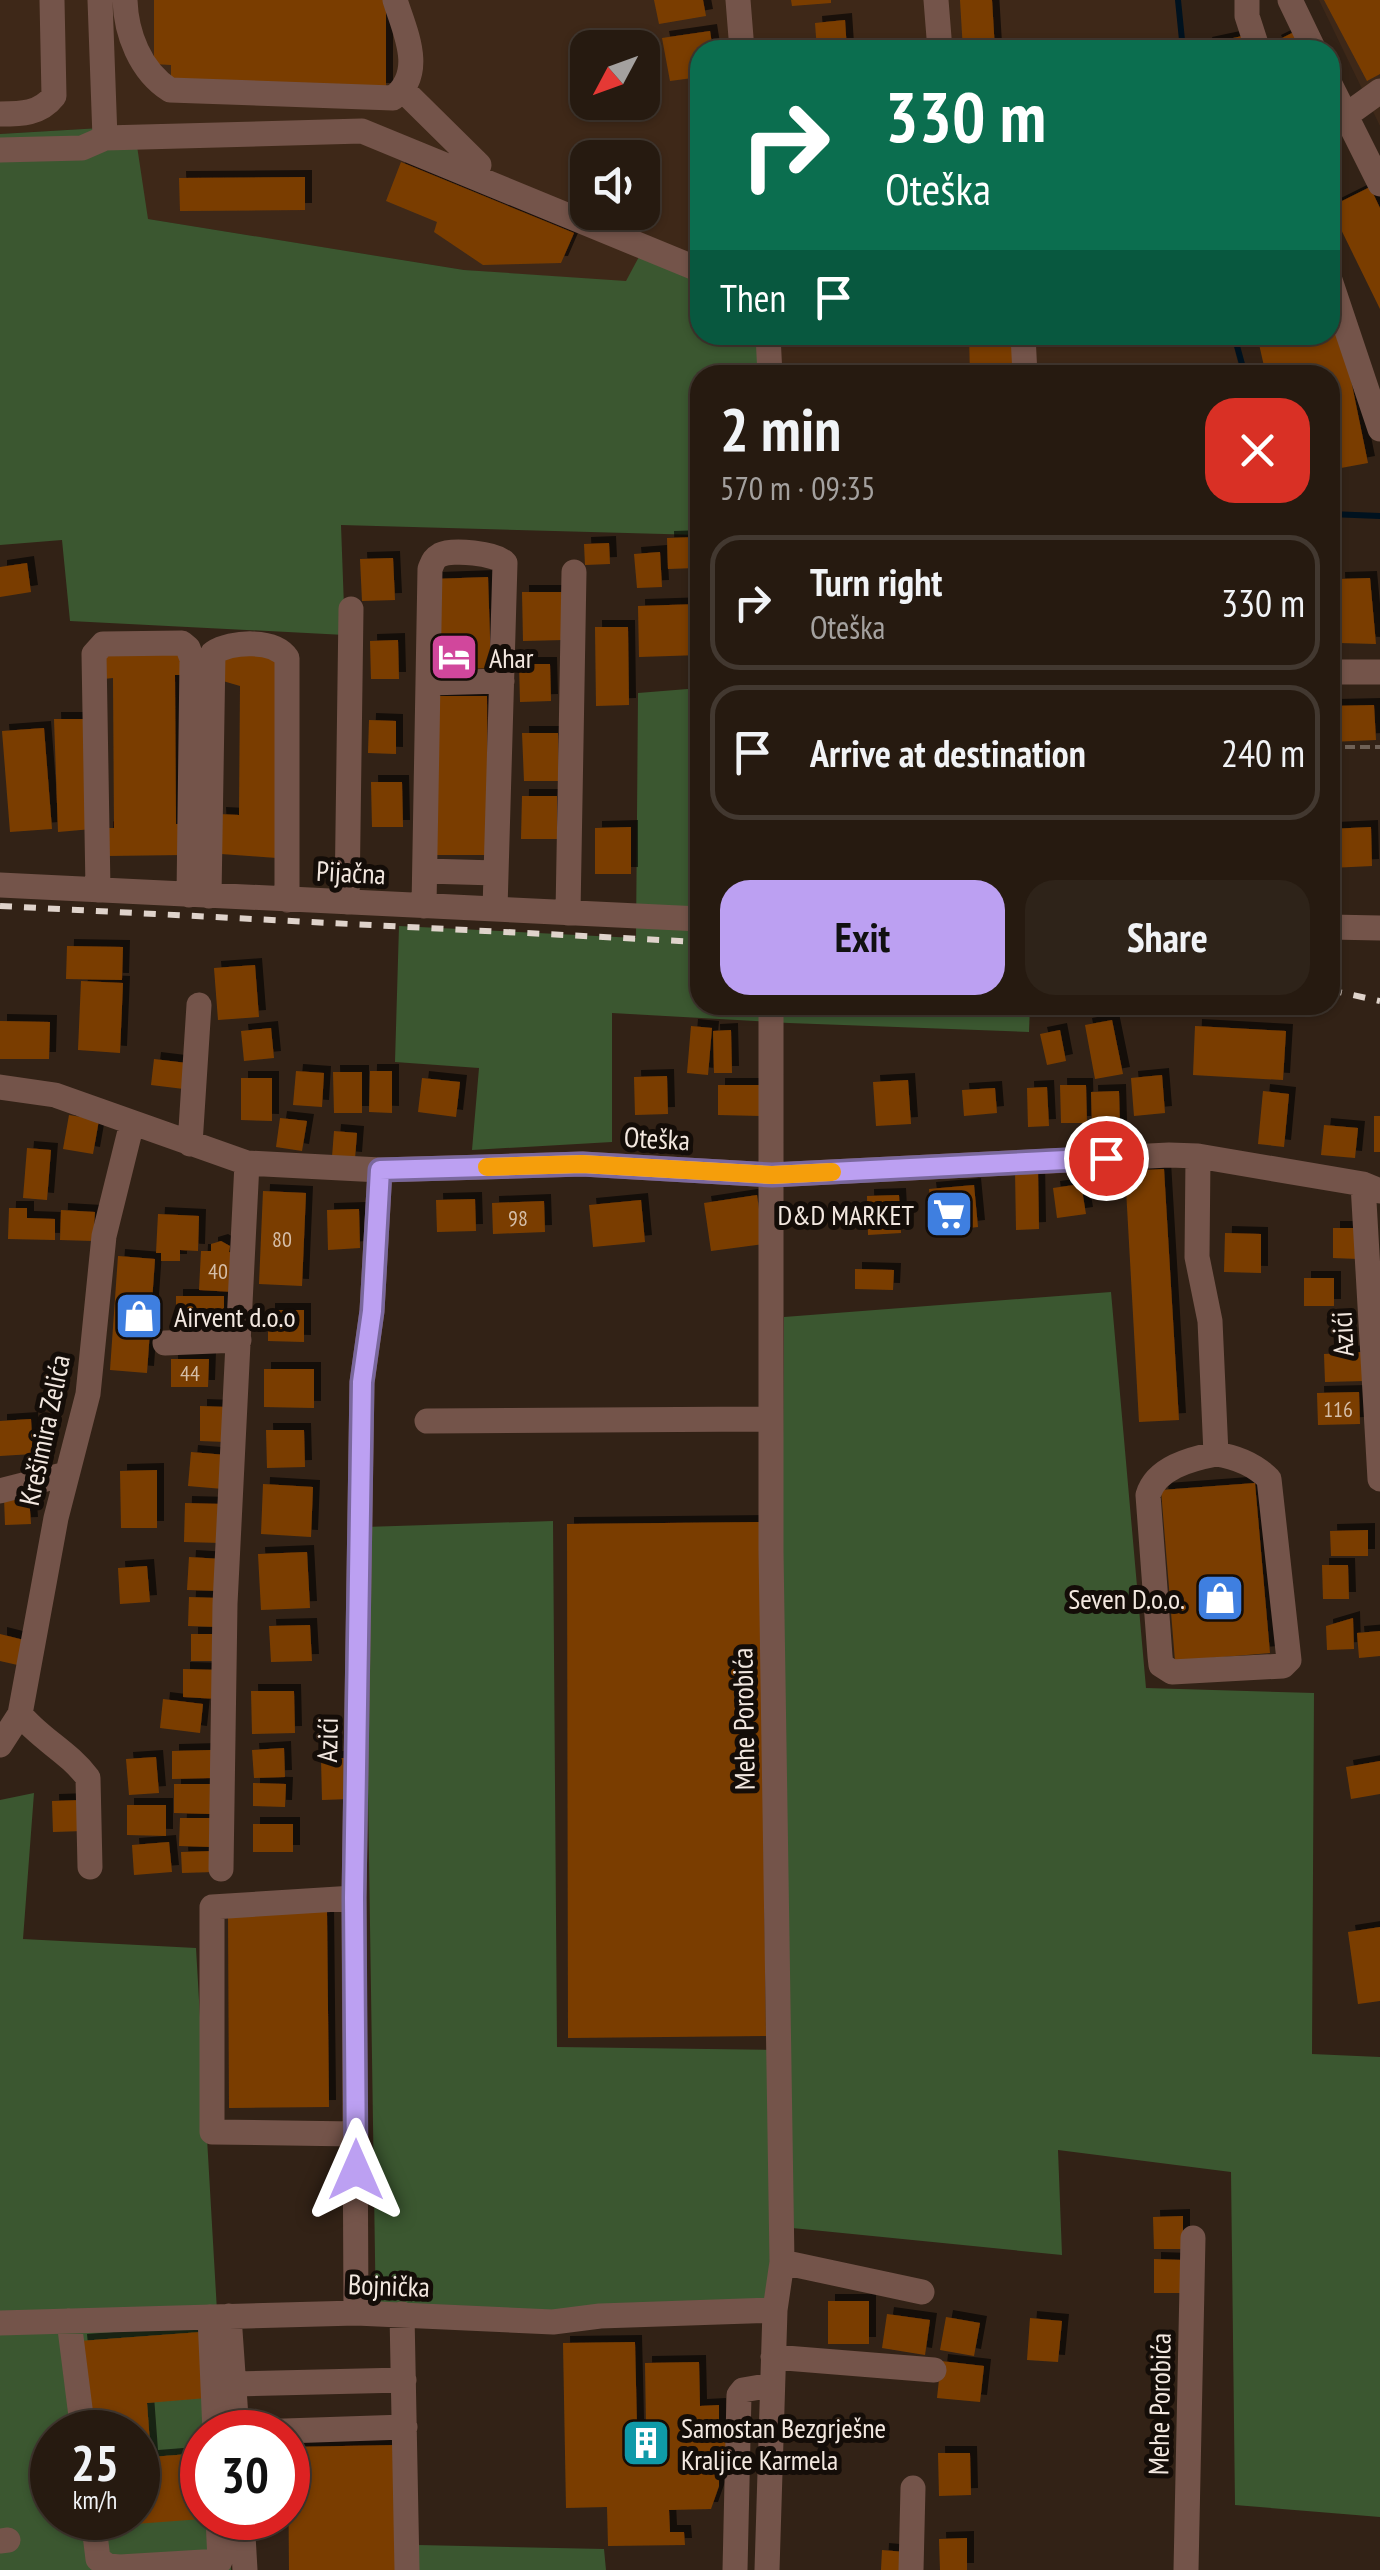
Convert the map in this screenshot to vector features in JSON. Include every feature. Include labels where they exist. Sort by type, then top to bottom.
[{"type":"street","points":[[0,114],[28,113],[48,104],[54,96],[52,0]]},
{"type":"street","points":[[100,0],[114,28],[153,76],[170,90],[393,98],[404,90],[413,56],[395,0]]},
{"type":"street","points":[[105,138],[114,28],[125,0]]},
{"type":"street","points":[[738,0],[741,40]]},
{"type":"street","points":[[936,0],[939,40]]},
{"type":"street","points":[[1247,0],[1247,16],[1255,40]]},
{"type":"street","points":[[1290,0],[1309,40]]},
{"type":"street","points":[[404,90],[479,165]]},
{"type":"street","points":[[1340,118],[1380,91]]},
{"type":"street","points":[[1340,124],[1380,184]]},
{"type":"street","points":[[0,150],[82,148],[105,138],[362,131],[690,266]]},
{"type":"street","points":[[1340,310],[1380,429]]},
{"type":"street","points":[[424,906],[430,569],[442,554],[493,555],[505,564],[495,909]]},
{"type":"street","points":[[568,913],[574,572]]},
{"type":"street","points":[[347,902],[351,609]]},
{"type":"street","points":[[98,890],[94,654],[102,644],[182,643],[192,660],[199,895]]},
{"type":"street","points":[[199,895],[213,653],[221,648],[268,644],[284,652],[287,658],[287,900]]},
{"type":"street","points":[[1340,672],[1380,672]]},
{"type":"street","points":[[428,682],[502,681]]},
{"type":"street","points":[[425,871],[496,874]]},
{"type":"street","name":"Pijačna","points":[[0,886],[690,919]]},
{"type":"street","points":[[1340,928],[1380,928]]},
{"type":"street","points":[[190,1144],[199,1004]]},
{"type":"street","points":[[772,1015],[772,1175]]},
{"type":"street","name":"Oteška","points":[[0,1087],[55,1095],[247,1163],[380,1170],[582,1164],[772,1175],[1198,1156],[1372,1188]]},
{"type":"street","name":"Krešimira Zelića","points":[[0,1745],[20,1714],[66,1474],[88,1394],[104,1236],[132,1124]]},
{"type":"street","points":[[1198,1156],[1197,1257],[1210,1321],[1216,1454]]},
{"type":"street","points":[[221,1869],[225,1604],[247,1163]]},
{"type":"street","name":"Azići","points":[[356,2313],[354,1898],[362,1382],[372,1311],[380,1170]]},
{"type":"street","name":"Mehe Porobića","points":[[767,2566],[775,2310],[782,2262],[771,1418],[772,1175]]},
{"type":"street","name":"Azići","points":[[1372,1188],[1380,1480]]},
{"type":"street","points":[[165,1343],[239,1340]]},
{"type":"street","points":[[427,1422],[771,1418]]},
{"type":"street","points":[[1216,1454],[1234,1457],[1269,1479],[1289,1660],[1283,1666],[1172,1672],[1162,1665],[1160,1656],[1148,1495],[1151,1482],[1159,1476],[1190,1459],[1216,1454]]},
{"type":"street","points":[[0,1491],[66,1474]]},
{"type":"street","points":[[20,1714],[35,1733],[68,1755],[88,1778],[90,1866]]},
{"type":"street","points":[[354,1898],[212,1907],[212,2132],[355,2134]]},
{"type":"street","name":"Mehe Porobića","points":[[1186,2570],[1192,2238]]},
{"type":"street","points":[[782,2262],[922,2292]]},
{"type":"street","name":"Bojnička","points":[[0,2323],[356,2313],[553,2322],[600,2316],[775,2310]]},
{"type":"street","points":[[402,2314],[406,2570]]},
{"type":"street","points":[[220,2316],[236,2410]]},
{"type":"street","points":[[216,2410],[220,2316]]},
{"type":"street","points":[[69,2321],[80,2410]]},
{"type":"street","points":[[773,2357],[934,2370]]},
{"type":"street","points":[[234,2384],[404,2380]]},
{"type":"street","points":[[767,2566],[735,2564],[739,2395],[743,2390],[772,2385]]},
{"type":"street","points":[[310,2430],[405,2427]]},
{"type":"street","points":[[911,2570],[913,2488]]},
{"type":"street","points":[[96,2540],[98,2558],[108,2566],[220,2566],[219,2540]]},
{"type":"street","points":[[243,2540],[245,2570]]},
{"type":"path","points":[[1340,747],[1380,747]]},
{"type":"shaded area","points":[[0,0],[1178,0],[1182,40],[690,40],[690,266],[627,282],[464,270],[147,219],[133,126],[0,134]]},
{"type":"shaded area","points":[[1319,0],[1380,0],[1380,126],[1340,40]]},
{"type":"shaded area","points":[[768,345],[1234,345],[1238,365],[768,365]]},
{"type":"green space","points":[[134,126],[148,219],[464,270],[626,281],[648,240],[690,259],[690,345],[768,345],[768,365],[690,365],[690,535],[341,525],[345,635],[70,621],[62,540],[0,545],[0,134]]},
{"type":"green space","points":[[690,689],[690,1015],[1030,1015],[1029,1032],[612,1013],[612,1142],[472,1150],[479,1068],[395,1062],[399,926],[636,938],[638,693]]},
{"type":"green space","points":[[1111,1292],[1146,1688],[1314,1693],[1312,2054],[1380,2057],[1380,2517],[1235,2505],[1231,2172],[1058,2150],[1062,2255],[782,2227],[776,2316],[376,2323],[364,1527],[553,1521],[557,2047],[778,2050],[784,1317]]},
{"type":"green space","points":[[34,1793],[23,1939],[196,1948],[223,2410],[180,2410],[180,2540],[230,2540],[231,2570],[0,2570],[0,1800]]},
{"type":"green space","points":[[418,2545],[604,2549],[606,2570],[418,2570]]},
{"type":"building","points":[[154,0],[386,0],[386,90],[171,89],[171,65],[154,64]]},
{"type":"building","points":[[654,0],[703,0],[706,16],[659,24]]},
{"type":"building","points":[[791,0],[831,0],[831,3],[792,6]]},
{"type":"building","points":[[960,0],[992,0],[994,40],[962,40]]},
{"type":"building","points":[[1324,0],[1380,0],[1380,74],[1367,81]]},
{"type":"building","points":[[845,20],[846,40],[816,40],[815,23]]},
{"type":"building","points":[[710,31],[711,40],[690,40],[690,78],[670,81],[662,38]]},
{"type":"building","points":[[1294,32],[1298,40],[1278,40]]},
{"type":"building","points":[[401,162],[574,233],[561,263],[483,265],[434,232],[437,222],[386,201]]},
{"type":"building","points":[[305,177],[305,210],[180,211],[179,178]]},
{"type":"building","points":[[1370,187],[1380,208],[1380,309],[1340,227],[1340,202]]},
{"type":"building","points":[[1340,326],[1368,463],[1340,468],[1340,365],[1264,365],[1259,345],[1340,345]]},
{"type":"building","points":[[969,345],[1014,345],[1015,365],[970,365]]},
{"type":"building","points":[[690,537],[690,568],[668,569],[667,538]]},
{"type":"building","points":[[609,543],[610,564],[585,565],[584,544]]},
{"type":"building","points":[[660,552],[662,587],[637,588],[634,554]]},
{"type":"building","points":[[393,558],[395,600],[362,601],[360,559]]},
{"type":"building","points":[[27,563],[31,592],[0,597],[0,567]]},
{"type":"building","points":[[488,577],[491,668],[436,670],[433,579]]},
{"type":"building","points":[[1370,578],[1376,644],[1340,643],[1340,579]]},
{"type":"building","points":[[522,592],[563,592],[564,640],[523,641]]},
{"type":"building","points":[[690,604],[690,655],[639,657],[638,606]]},
{"type":"building","points":[[595,627],[628,627],[629,705],[596,706]]},
{"type":"building","points":[[398,640],[399,679],[371,679],[370,641]]},
{"type":"building","points":[[181,649],[181,675],[175,675],[176,824],[183,824],[183,855],[107,856],[106,828],[114,828],[113,678],[103,679],[103,650]]},
{"type":"building","points":[[280,654],[277,858],[221,854],[219,814],[239,815],[240,686],[223,681],[222,655]]},
{"type":"building","points":[[519,664],[550,664],[551,701],[520,702]]},
{"type":"building","points":[[433,696],[487,696],[488,855],[434,855]]},
{"type":"building","points":[[1374,705],[1376,740],[1340,742],[1340,706]]},
{"type":"building","points":[[54,719],[90,719],[92,829],[58,832]]},
{"type":"building","points":[[369,720],[396,721],[396,754],[368,753]]},
{"type":"building","points":[[44,728],[52,829],[10,832],[2,731]]},
{"type":"building","points":[[522,733],[558,733],[559,781],[524,781]]},
{"type":"building","points":[[371,782],[402,782],[403,827],[372,827]]},
{"type":"building","points":[[522,796],[557,796],[557,839],[521,839]]},
{"type":"building","points":[[631,827],[631,874],[595,874],[595,828]]},
{"type":"building","points":[[1371,827],[1372,866],[1340,868],[1340,829]]},
{"type":"building","points":[[67,946],[123,947],[122,980],[66,979]]},
{"type":"building","points":[[255,965],[259,1017],[218,1020],[214,968]]},
{"type":"building","points":[[81,981],[123,983],[120,1053],[78,1050]]},
{"type":"building","points":[[1112,1020],[1123,1074],[1095,1079],[1085,1025]]},
{"type":"building","points":[[0,1021],[50,1022],[49,1059],[0,1059]]},
{"type":"building","points":[[691,1026],[712,1028],[708,1075],[687,1073]]},
{"type":"building","points":[[1195,1026],[1286,1031],[1283,1080],[1193,1075]]},
{"type":"building","points":[[271,1028],[274,1058],[244,1061],[241,1031]]},
{"type":"building","points":[[731,1030],[732,1073],[714,1073],[713,1031]]},
{"type":"building","points":[[1060,1030],[1066,1061],[1047,1065],[1040,1034]]},
{"type":"building","points":[[154,1059],[187,1063],[184,1089],[151,1085]]},
{"type":"building","points":[[296,1071],[324,1073],[322,1107],[293,1105]]},
{"type":"building","points":[[370,1071],[392,1071],[392,1113],[369,1112]]},
{"type":"building","points":[[333,1072],[362,1072],[362,1113],[334,1113]]},
{"type":"building","points":[[1162,1075],[1165,1113],[1134,1116],[1131,1078]]},
{"type":"building","points":[[667,1076],[668,1114],[635,1115],[634,1077]]},
{"type":"building","points":[[241,1078],[272,1078],[272,1121],[241,1120]]},
{"type":"building","points":[[422,1078],[460,1082],[456,1117],[418,1112]]},
{"type":"building","points":[[908,1080],[911,1124],[876,1126],[873,1082]]},
{"type":"building","points":[[718,1085],[761,1085],[761,1116],[718,1115]]},
{"type":"building","points":[[1060,1085],[1086,1085],[1087,1123],[1061,1123]]},
{"type":"building","points":[[1047,1087],[1049,1126],[1028,1127],[1027,1088]]},
{"type":"building","points":[[995,1088],[997,1113],[964,1116],[962,1090]]},
{"type":"building","points":[[1119,1091],[1120,1127],[1092,1127],[1091,1092]]},
{"type":"building","points":[[1263,1091],[1289,1094],[1284,1147],[1258,1144]]},
{"type":"building","points":[[69,1115],[99,1120],[93,1154],[63,1149]]},
{"type":"building","points":[[1374,1116],[1380,1116],[1380,1152],[1374,1152]]},
{"type":"building","points":[[280,1118],[307,1121],[302,1151],[276,1147]]},
{"type":"building","points":[[1324,1125],[1358,1128],[1355,1158],[1321,1155]]},
{"type":"building","points":[[334,1131],[357,1133],[355,1159],[332,1157]]},
{"type":"building","points":[[27,1148],[51,1150],[47,1200],[23,1198]]},
{"type":"building","points":[[1015,1169],[1038,1169],[1039,1229],[1016,1230]]},
{"type":"building","points":[[1164,1169],[1179,1420],[1139,1422],[1125,1171]]},
{"type":"building","points":[[1081,1184],[1086,1214],[1057,1218],[1053,1188]]},
{"type":"building","points":[[974,1185],[978,1227],[934,1232],[929,1189]]},
{"type":"building","points":[[263,1191],[306,1193],[302,1286],[259,1284]]},
{"type":"building","points":[[757,1195],[764,1244],[711,1251],[704,1203]]},
{"type":"building","points":[[899,1195],[901,1233],[868,1235],[867,1196]]},
{"type":"building","points":[[475,1199],[476,1231],[437,1232],[436,1200]]},
{"type":"building","points":[[641,1200],[645,1242],[593,1247],[589,1205]]},
{"type":"building","points":[[544,1201],[545,1232],[493,1234],[492,1203]]},
{"type":"building","points":[[9,1208],[27,1208],[27,1218],[55,1219],[55,1240],[8,1239]]},
{"type":"building","points":[[359,1209],[360,1248],[328,1250],[327,1210]]},
{"type":"building","points":[[61,1210],[95,1212],[93,1241],[60,1240]]},
{"type":"building","points":[[158,1214],[199,1216],[198,1251],[180,1250],[180,1261],[161,1261],[161,1253],[156,1253]]},
{"type":"building","points":[[1333,1228],[1359,1228],[1359,1259],[1333,1258]]},
{"type":"building","points":[[1225,1233],[1261,1234],[1261,1273],[1224,1272]]},
{"type":"building","points":[[221,1241],[230,1246],[229,1252],[237,1253],[234,1292],[199,1290],[201,1251],[211,1251],[211,1244]]},
{"type":"building","points":[[118,1256],[155,1259],[147,1373],[110,1370]]},
{"type":"building","points":[[855,1269],[894,1270],[893,1290],[855,1289]]},
{"type":"building","points":[[1304,1278],[1334,1278],[1334,1306],[1304,1306]]},
{"type":"building","points":[[176,1296],[224,1296],[224,1327],[176,1327]]},
{"type":"building","points":[[268,1310],[304,1310],[304,1342],[268,1341]]},
{"type":"building","points":[[1363,1352],[1364,1381],[1325,1382],[1324,1354]]},
{"type":"building","points":[[171,1359],[209,1359],[208,1387],[171,1387]]},
{"type":"building","points":[[264,1369],[314,1369],[314,1408],[264,1407]]},
{"type":"building","points":[[1359,1392],[1360,1424],[1318,1425],[1317,1393]]},
{"type":"building","points":[[200,1406],[227,1407],[226,1442],[200,1441]]},
{"type":"building","points":[[31,1419],[33,1454],[0,1456],[0,1421]]},
{"type":"building","points":[[266,1430],[304,1430],[305,1467],[267,1468]]},
{"type":"building","points":[[191,1452],[226,1455],[223,1489],[188,1486]]},
{"type":"building","points":[[157,1470],[157,1528],[121,1528],[120,1471]]},
{"type":"building","points":[[1255,1483],[1270,1653],[1175,1661],[1161,1490]]},
{"type":"building","points":[[263,1484],[313,1487],[311,1537],[261,1534]]},
{"type":"building","points":[[29,1496],[31,1524],[5,1525],[4,1497]]},
{"type":"building","points":[[185,1503],[223,1504],[222,1543],[184,1542]]},
{"type":"building","points":[[760,1522],[766,2036],[568,2038],[567,1524]]},
{"type":"building","points":[[1368,1530],[1368,1556],[1331,1556],[1330,1531]]},
{"type":"building","points":[[307,1552],[310,1608],[261,1610],[258,1554]]},
{"type":"building","points":[[189,1557],[222,1559],[220,1591],[187,1590]]},
{"type":"building","points":[[1322,1565],[1348,1565],[1349,1599],[1323,1599]]},
{"type":"building","points":[[147,1566],[150,1602],[120,1604],[118,1568]]},
{"type":"building","points":[[189,1597],[218,1598],[218,1627],[188,1626]]},
{"type":"building","points":[[1353,1618],[1354,1649],[1327,1650],[1326,1626]]},
{"type":"building","points":[[310,1625],[312,1661],[271,1662],[269,1626]]},
{"type":"building","points":[[1380,1631],[1380,1656],[1359,1658],[1357,1633]]},
{"type":"building","points":[[0,1634],[28,1641],[22,1666],[0,1661]]},
{"type":"building","points":[[191,1634],[220,1634],[220,1661],[191,1661]]},
{"type":"building","points":[[183,1669],[219,1670],[218,1699],[183,1697]]},
{"type":"building","points":[[251,1691],[294,1691],[295,1733],[252,1734]]},
{"type":"building","points":[[163,1699],[203,1704],[200,1733],[160,1728]]},
{"type":"building","points":[[284,1748],[285,1777],[254,1778],[252,1750]]},
{"type":"building","points":[[211,1750],[212,1778],[172,1779],[172,1751]]},
{"type":"building","points":[[156,1757],[159,1793],[129,1795],[126,1759]]},
{"type":"building","points":[[321,1758],[349,1758],[350,1799],[322,1800]]},
{"type":"building","points":[[1380,1761],[1380,1794],[1351,1799],[1346,1767]]},
{"type":"building","points":[[253,1783],[286,1784],[285,1807],[253,1806]]},
{"type":"building","points":[[174,1784],[212,1784],[211,1814],[174,1813]]},
{"type":"building","points":[[82,1800],[84,1831],[53,1832],[52,1801]]},
{"type":"building","points":[[127,1805],[166,1805],[166,1836],[127,1835]]},
{"type":"building","points":[[180,1818],[211,1818],[211,1847],[179,1846]]},
{"type":"building","points":[[253,1824],[293,1824],[293,1852],[253,1852]]},
{"type":"building","points":[[169,1842],[172,1872],[134,1875],[132,1845]]},
{"type":"building","points":[[213,1851],[214,1872],[182,1873],[181,1852]]},
{"type":"building","points":[[327,1911],[329,2107],[229,2108],[228,1912]]},
{"type":"building","points":[[1380,1927],[1380,2001],[1358,2004],[1348,1932]]},
{"type":"building","points":[[1183,2216],[1183,2249],[1154,2249],[1153,2217]]},
{"type":"building","points":[[1154,2259],[1183,2260],[1183,2293],[1154,2293]]},
{"type":"building","points":[[828,2301],[869,2301],[869,2344],[828,2344]]},
{"type":"building","points":[[887,2314],[930,2320],[925,2355],[882,2348]]},
{"type":"building","points":[[946,2317],[980,2323],[974,2356],[940,2350]]},
{"type":"building","points":[[1030,2318],[1062,2321],[1058,2362],[1027,2360]]},
{"type":"building","points":[[201,2332],[207,2398],[147,2403],[148,2410],[86,2410],[80,2341]]},
{"type":"building","name":"Samostan Bezgrješne Kraljice Karmela","points":[[635,2342],[637,2426],[646,2426],[645,2363],[699,2362],[700,2406],[719,2405],[719,2440],[733,2446],[733,2462],[719,2466],[719,2486],[711,2509],[669,2510],[670,2532],[684,2532],[685,2545],[608,2546],[607,2507],[566,2508],[563,2343]]},
{"type":"building","points":[[941,2361],[984,2366],[980,2402],[937,2398]]},
{"type":"building","points":[[396,2445],[400,2570],[289,2570],[289,2540],[310,2540],[310,2447]]},
{"type":"building","points":[[938,2453],[970,2453],[971,2495],[939,2496]]},
{"type":"building","points":[[180,2455],[180,2521],[160,2522],[160,2456]]},
{"type":"building","points":[[967,2538],[967,2570],[940,2570],[939,2539]]},
{"type":"building","points":[[882,2550],[905,2552],[904,2570],[881,2570]]},
{"type":"waterway","points":[[1178,0],[1182,40]]},
{"type":"waterway","points":[[1237,345],[1242,365]]},
{"type":"waterway","points":[[1340,514],[1380,516]]},
{"type":"railway","points":[[0,906],[690,941]]},
{"type":"railway","points":[[1340,992],[1380,1001]]},
{"type":"slow traffic","points":[[487,1167],[582,1164],[772,1175],[832,1172]]},
{"type":"place","name":"Ahar","points":[[454,657]]},
{"type":"place","name":"D&D MARKET","points":[[949,1214]]},
{"type":"place","name":"Airvent d.o.o","points":[[139,1316]]},
{"type":"place","name":"Seven D.o.o.","points":[[1220,1598]]},
{"type":"place","name":"Samostan Bezgrješne Kraljice Karmela","points":[[646,2443]]},
{"type":"route","points":[[356,2170],[354,1898],[362,1382],[372,1311],[380,1170],[582,1164],[772,1175],[1106,1158]]}]
